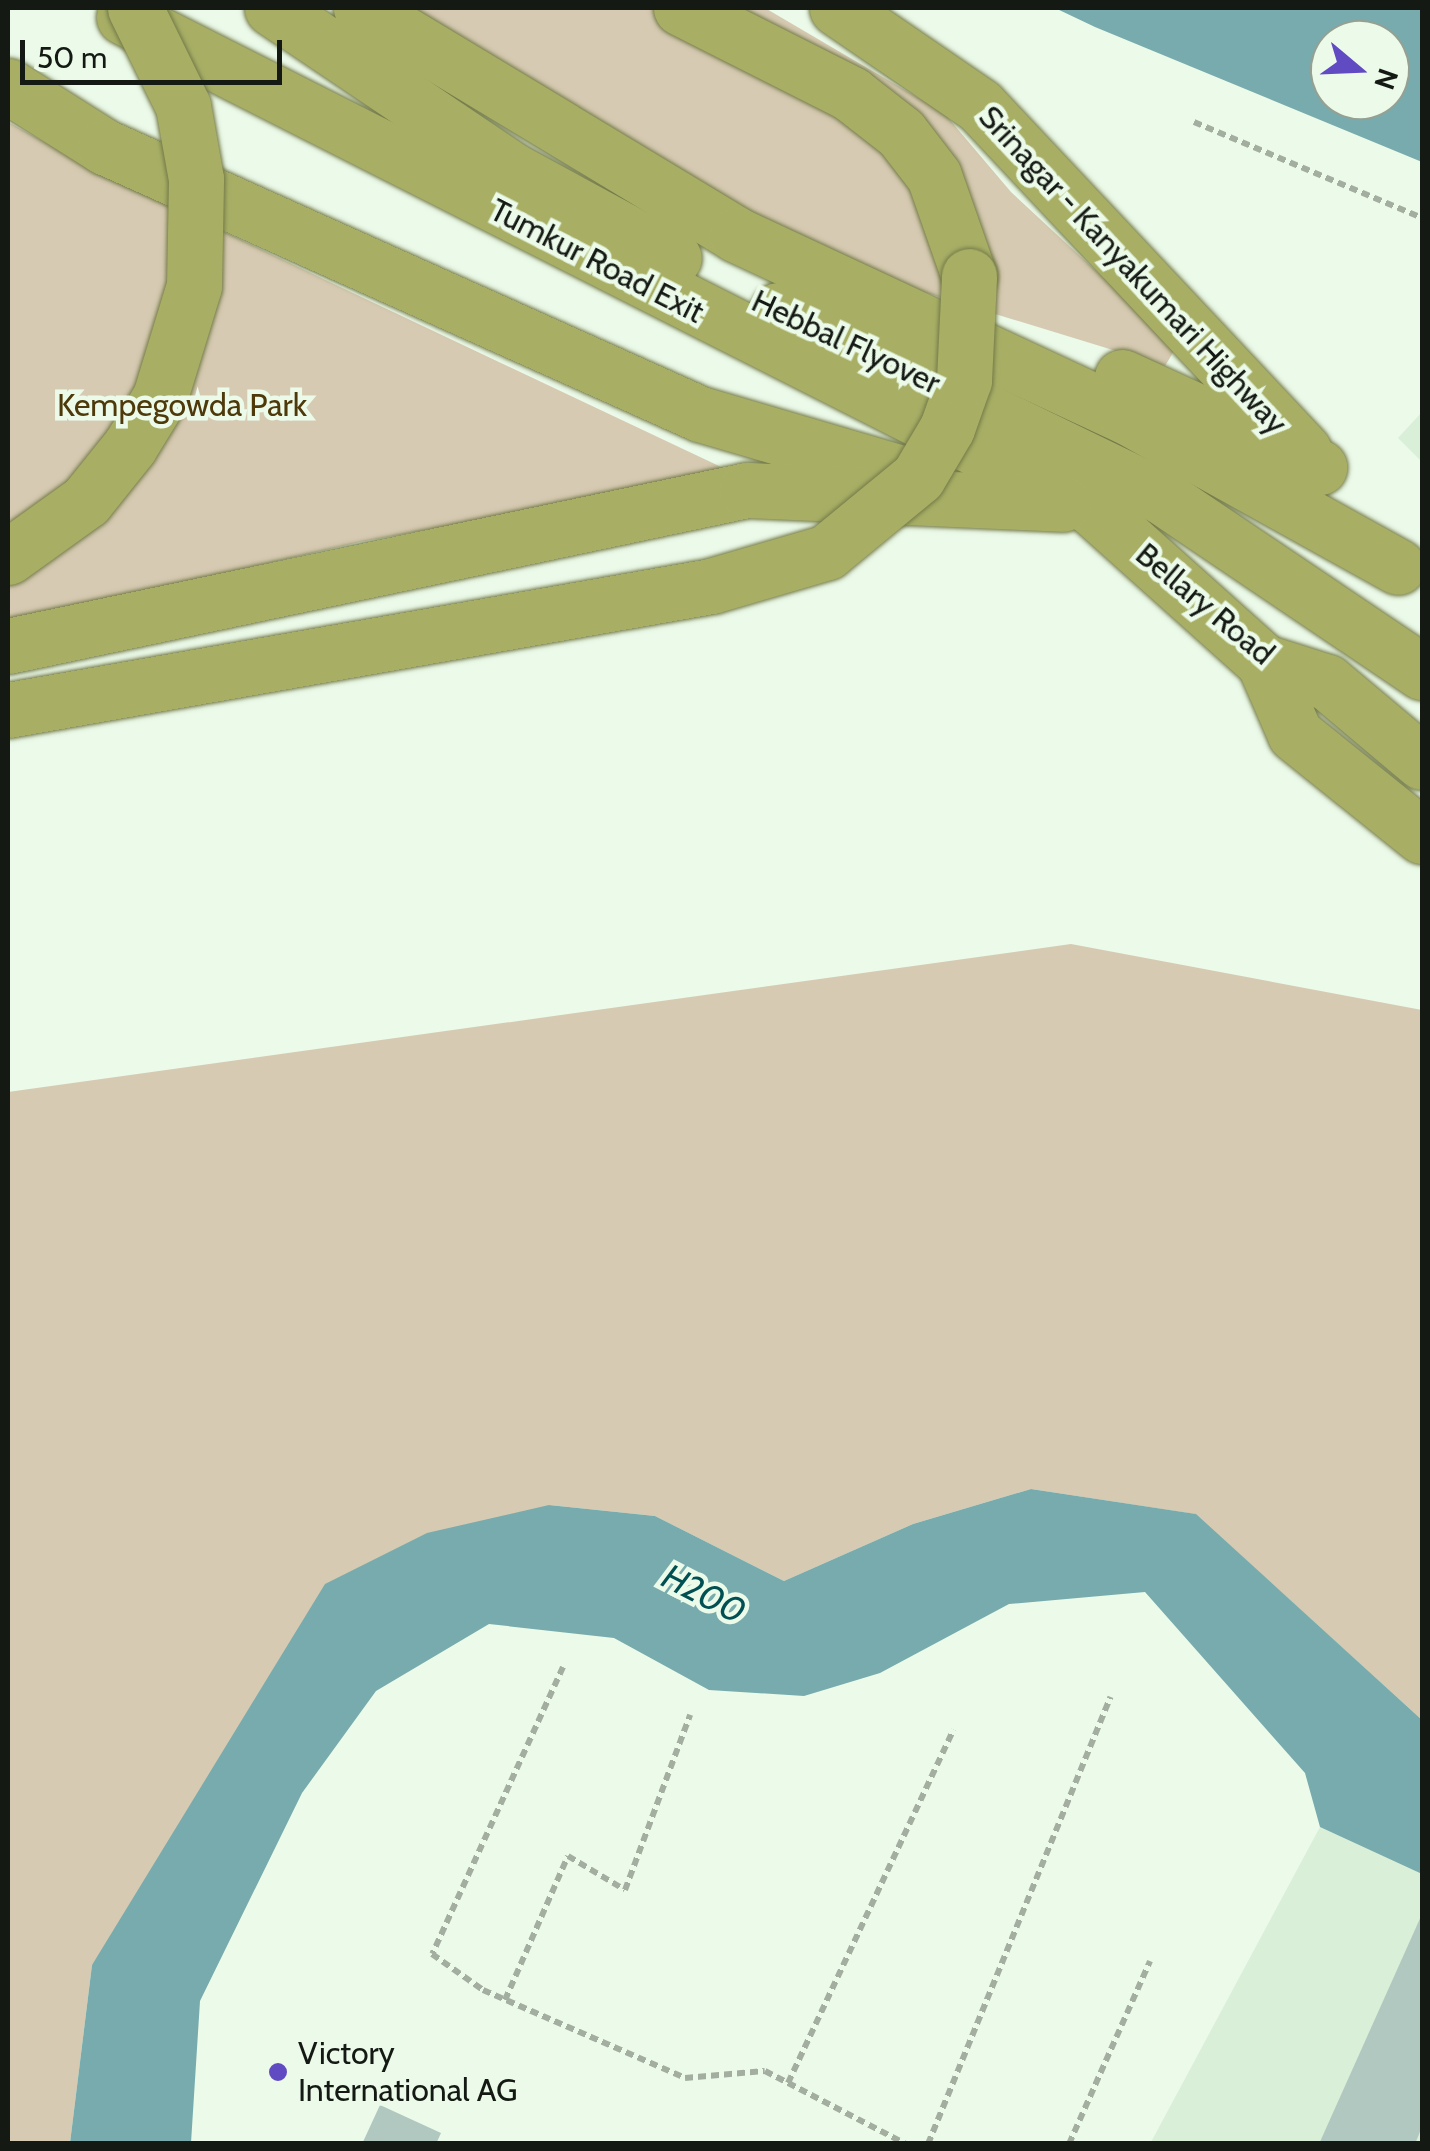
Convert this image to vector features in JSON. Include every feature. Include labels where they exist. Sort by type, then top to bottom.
[{"type":"highway","name":"Tumkur Road Exit","points":[[109,8],[1090,506]]},
{"type":"highway","points":[[8,557],[86,501],[130,446],[160,397],[194,286],[196,179],[183,106],[135,8]]},
{"type":"highway","name":"Hebbal Flyover","points":[[272,8],[512,170],[622,232],[1072,450],[1290,576],[1422,672]]},
{"type":"highway","name":"Hebbal Flyover","points":[[361,8],[737,235],[1126,416],[1410,579]]},
{"type":"highway","points":[[424,8],[763,209],[1319,467]]},
{"type":"highway","points":[[8,710],[774,572],[828,552],[918,476],[947,428],[971,327],[956,221],[934,176],[901,133],[851,94],[681,8]]},
{"type":"highway","name":"Srinagar - Kanyakumari Highway","points":[[837,8],[980,106],[1319,467],[1410,579]]},
{"type":"highway","points":[[8,86],[105,147],[700,414],[991,499]]},
{"type":"highway","points":[[8,646],[747,490],[1090,506]]},
{"type":"highway","name":"Bellary Road","points":[[1090,506],[1264,662],[1327,682],[1422,762]]},
{"type":"highway","points":[[1264,662],[1294,734],[1422,836]]},
{"type":"path","points":[[1194,122],[1422,218]]},
{"type":"path","points":[[563,1666],[432,1954],[505,2000],[686,2078],[765,2071],[906,2144]]},
{"type":"path","points":[[928,2144],[1110,1697]]},
{"type":"path","points":[[505,2000],[568,1856],[624,1890],[690,1715]]},
{"type":"path","points":[[788,2082],[953,1730]]},
{"type":"path","points":[[1068,2144],[1150,1960]]},
{"type":"shaded area","points":[[1422,412],[1422,462],[1398,438]]},
{"type":"shaded area","points":[[1320,1827],[1422,1874],[1422,2143],[1150,2144]]},
{"type":"green space","points":[[371,8],[765,8],[944,113],[1011,192],[1177,346],[1165,366],[754,240]]},
{"type":"green space","name":"Kempegowda Park","points":[[8,122],[110,178],[736,474],[360,542],[8,623]]},
{"type":"green space","points":[[1071,944],[1422,1010],[1422,1720],[1195,1514],[1031,1489],[913,1524],[784,1581],[655,1516],[549,1505],[92,1965],[70,2143],[8,2143],[8,1092]]},
{"type":"water","points":[[1055,8],[1422,8],[1422,162],[1320,120],[1410,120],[1410,20],[1310,20],[1310,116]]},
{"type":"water","name":"H200","points":[[1031,1489],[1196,1514],[1422,1720],[1422,1874],[1320,1827],[1305,1773],[1145,1592],[1009,1604],[880,1673],[804,1696],[709,1690],[614,1638],[489,1624],[376,1691],[302,1793],[200,2001],[191,2143],[70,2143],[92,1965],[325,1584],[427,1533],[549,1505],[655,1516],[784,1581],[913,1524]]},
{"type":"building","points":[[1422,1914],[1422,2127],[1415,2144],[1319,2144]]},
{"type":"building","points":[[380,2105],[441,2133],[436,2144],[362,2144]]},
{"type":"place","name":"Victory International AG","points":[[278,2072]]}]
